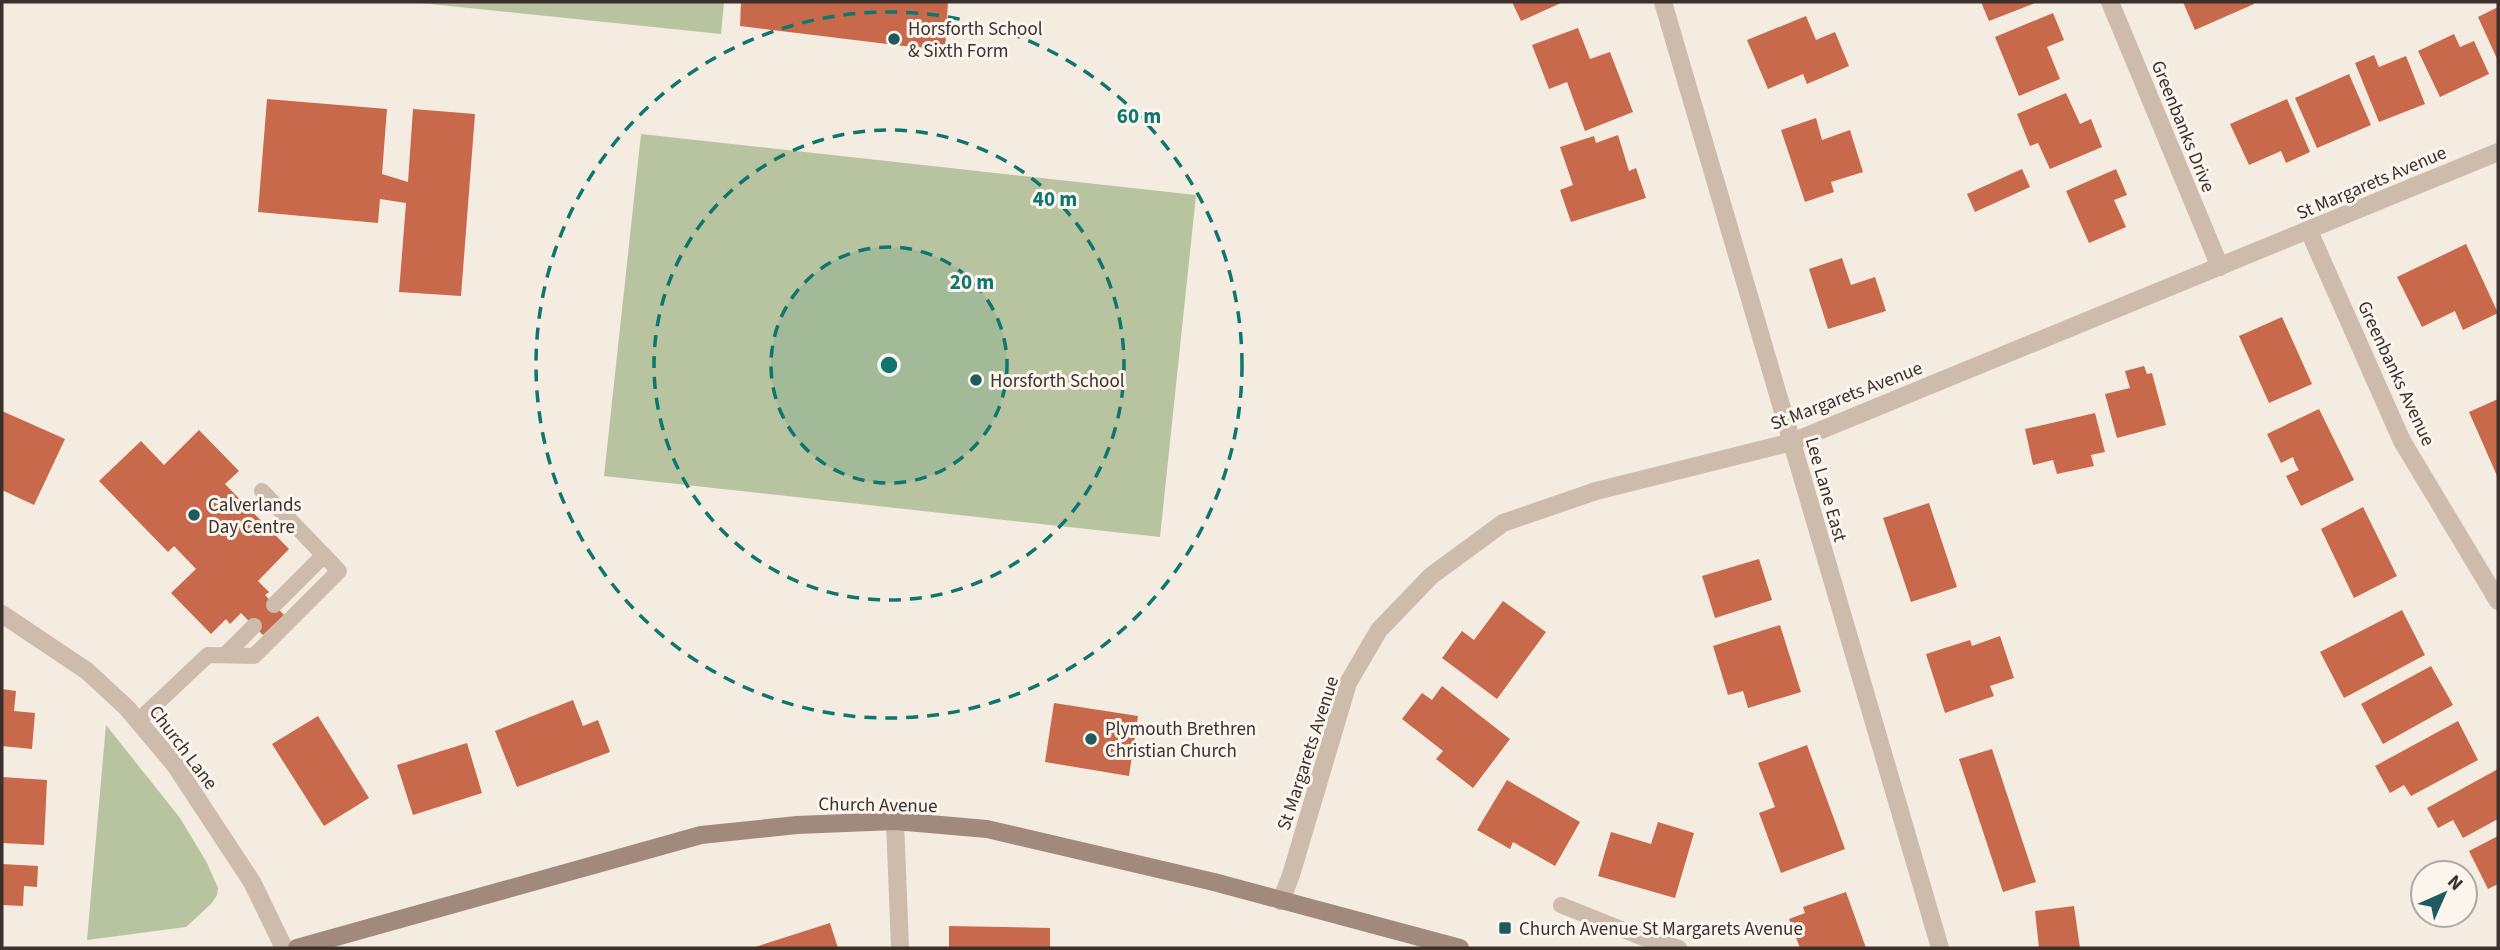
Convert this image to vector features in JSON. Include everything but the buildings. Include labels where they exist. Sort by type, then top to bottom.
[{"type":"street","name":"Lee Lane East","points":[[1662,2],[1940,948]]},
{"type":"street","name":"Greenbanks Drive","points":[[2110,2],[2220,267]]},
{"type":"street","name":"St Margarets Avenue","points":[[1281,901],[1348,683],[1379,630],[1431,576],[1503,523],[1596,491],[1791,442],[2498,152]]},
{"type":"street","name":"Greenbanks Avenue","points":[[2309,230],[2402,441],[2498,601]]},
{"type":"street","name":"Church Lane","points":[[2,614],[87,671],[138,721],[175,765],[252,882],[284,948]]},
{"type":"street","name":"Church Avenue","points":[[297,948],[701,835],[797,825],[895,821],[987,829],[1214,882],[1460,948]]},
{"type":"street","points":[[895,821],[900,948]]},
{"type":"lane","points":[[138,721],[208,655],[254,656],[339,571],[262,491]]},
{"type":"lane","points":[[274,605],[324,555]]},
{"type":"lane","points":[[225,655],[254,626]]},
{"type":"lane","points":[[1561,905],[1641,937],[1679,948]]},
{"type":"green space","points":[[411,2],[724,2],[721,34]]},
{"type":"green space","points":[[641,134],[1196,195],[1160,537],[604,476]]},
{"type":"green space","points":[[106,725],[180,818],[207,863],[218,888],[211,904],[186,927],[87,940]]},
{"type":"place","name":"Horsforth School & Sixth Form","points":[[894,39]]},
{"type":"place","name":"Horsforth School","points":[[976,380]]},
{"type":"place","name":"Calverlands Day Centre","points":[[194,515]]},
{"type":"place","name":"Plymouth Brethren Christian Church","points":[[1091,739]]},
{"type":"place","name":"Church Avenue St Margarets Avenue","points":[[1505,928]]}]
